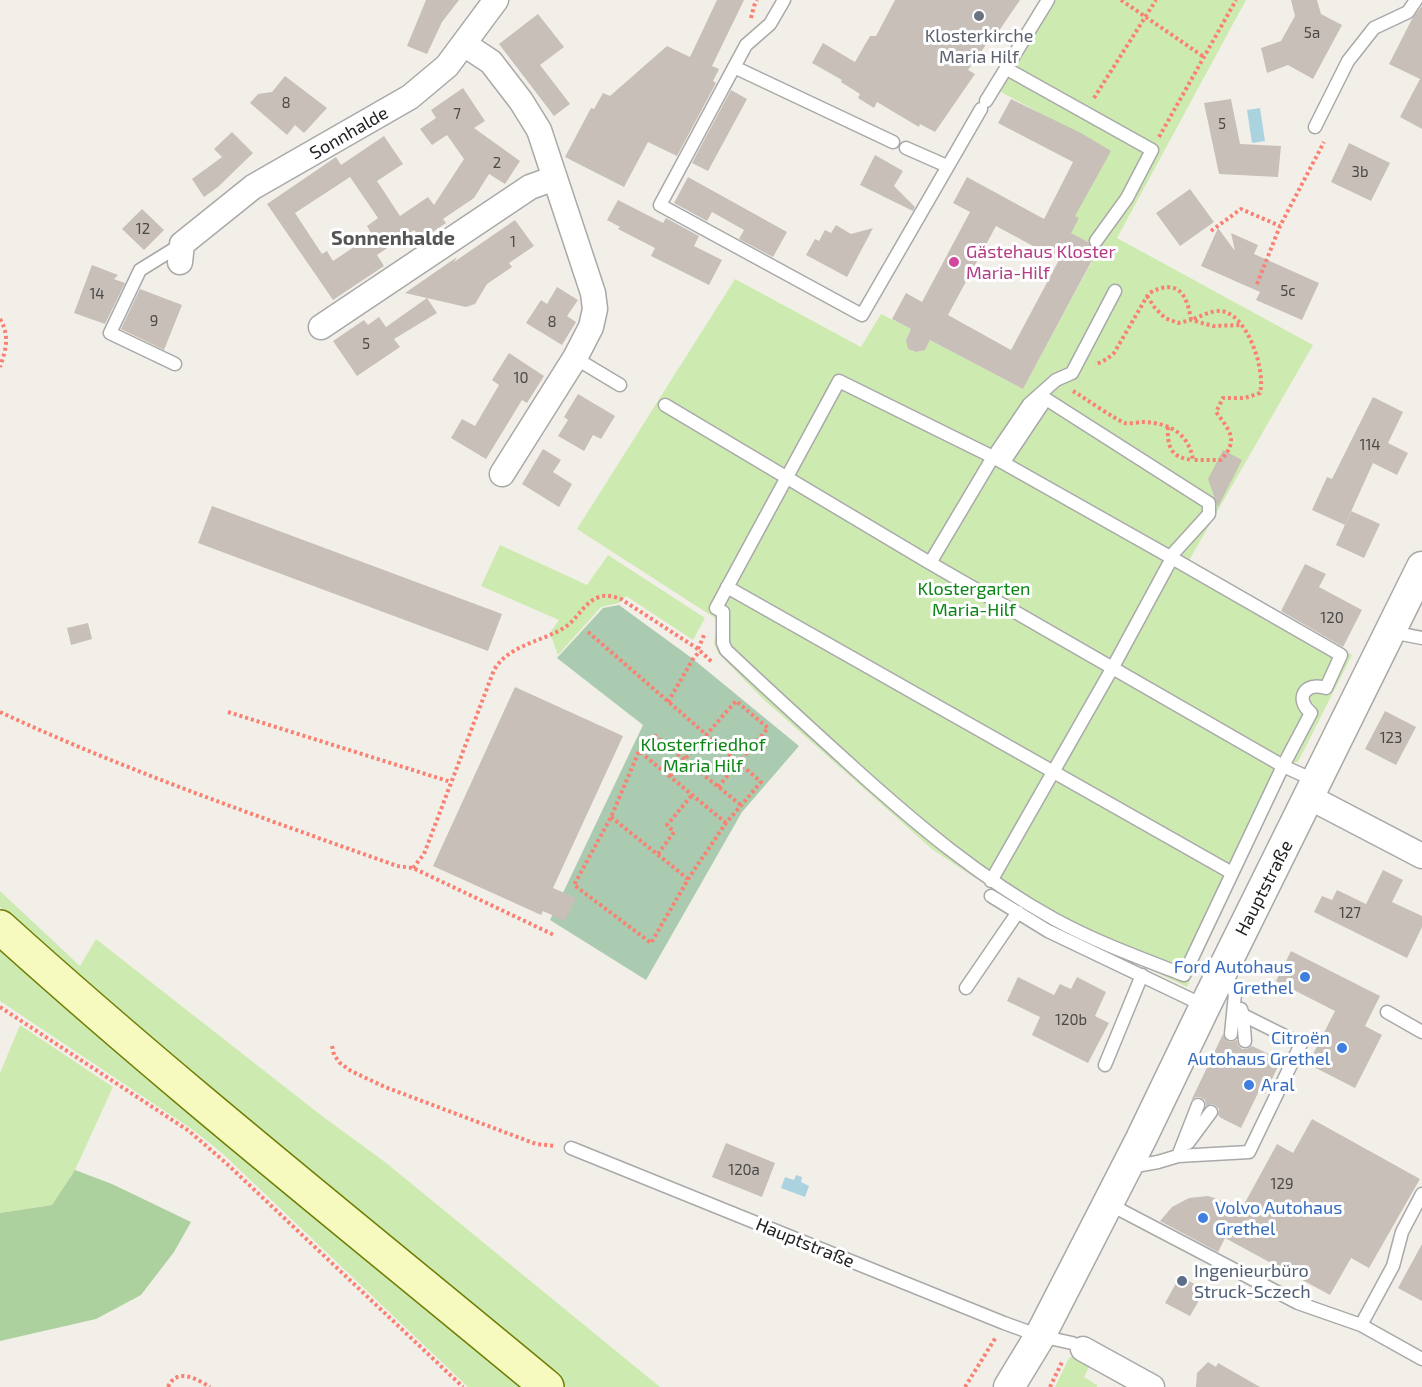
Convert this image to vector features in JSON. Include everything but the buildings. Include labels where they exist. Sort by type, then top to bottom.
[{"type":"main road","points":[[0,927],[96,1014],[547,1387]]},
{"type":"street","name":"Sonnhalde","points":[[181,253],[253,187],[410,97],[447,66],[496,0]]},
{"type":"street","points":[[464,44],[491,62],[521,101],[539,130],[589,282],[595,309],[591,327],[574,358],[502,474]]},
{"type":"street","points":[[321,327],[530,187],[555,178]]},
{"type":"street","name":"Hauptstraße","points":[[1008,1387],[1040,1336],[1142,1139],[1204,1006],[1229,982],[1313,789],[1422,567]]},
{"type":"street","points":[[1313,789],[1422,856]]},
{"type":"street","points":[[1078,1346],[1152,1387]]},
{"type":"lane","points":[[784,0],[770,24],[746,45],[660,205],[862,315],[946,166],[1048,0]]},
{"type":"lane","points":[[1315,128],[1347,61],[1374,28],[1408,12],[1416,0]]},
{"type":"lane","points":[[734,67],[893,142]]},
{"type":"lane","points":[[1007,69],[1152,150],[1127,198],[1096,241]]},
{"type":"lane","points":[[906,148],[946,166]]},
{"type":"lane","name":"Sonnhalde","points":[[175,364],[110,333],[140,270],[181,253]]},
{"type":"lane","points":[[999,459],[1029,404],[1056,380],[1072,373],[1115,291]]},
{"type":"lane","points":[[574,358],[620,385]]},
{"type":"lane","points":[[839,381],[999,459],[1341,655],[1326,688],[1314,686],[1307,688],[1304,693],[1305,708],[1311,713],[1283,766],[1184,975],[1101,943],[1054,919],[991,881],[949,850],[889,800],[726,651],[723,643],[723,612],[714,613],[787,477],[839,381]]},
{"type":"lane","points":[[930,563],[999,459],[1046,399],[1209,503],[1209,514],[1171,557],[1113,667],[991,881]]},
{"type":"lane","points":[[665,405],[930,563],[1283,766],[1313,789]]},
{"type":"lane","points":[[727,587],[1232,873]]},
{"type":"lane","points":[[1390,632],[1422,638]]},
{"type":"lane","points":[[991,896],[1048,931],[1204,1006]]},
{"type":"lane","points":[[966,988],[1018,912]]},
{"type":"lane","points":[[1105,1065],[1142,975]]},
{"type":"lane","points":[[1229,982],[1243,1015],[1245,1041]]},
{"type":"lane","points":[[1229,982],[1231,1034]]},
{"type":"lane","points":[[1387,1012],[1422,1032]]},
{"type":"lane","points":[[1126,1168],[1178,1156],[1249,1152],[1301,1044],[1243,1015]]},
{"type":"lane","points":[[1178,1156],[1198,1105]]},
{"type":"lane","points":[[1178,1156],[1211,1112]]},
{"type":"lane","name":"Hauptstraße","points":[[571,1148],[1040,1336]]},
{"type":"lane","points":[[1361,1325],[1393,1266],[1402,1232],[1422,1194]]},
{"type":"lane","points":[[1108,1203],[1298,1303],[1361,1325],[1422,1359]]},
{"type":"lane","points":[[1040,1336],[1078,1346]]},
{"type":"path","points":[[1121,0],[1204,57]]},
{"type":"path","points":[[1085,112],[1156,0]]},
{"type":"path","points":[[1152,150],[1236,0]]},
{"type":"path","points":[[1257,284],[1280,226],[1328,134]]},
{"type":"path","points":[[1211,231],[1241,209],[1280,226]]},
{"type":"path","points":[[1072,373],[1107,359],[1114,353],[1147,296],[1156,289],[1168,288],[1184,295],[1188,302],[1191,320]]},
{"type":"path","points":[[1147,296],[1165,318],[1178,323],[1218,311],[1229,314],[1237,320],[1251,340],[1257,357],[1262,387],[1260,393],[1245,398],[1224,398],[1216,412],[1231,436],[1232,443],[1230,450],[1221,460],[1182,459],[1173,452],[1167,442],[1168,427]]},
{"type":"path","points":[[0,319],[6,330],[7,348],[0,367]]},
{"type":"path","points":[[1191,320],[1213,326],[1241,325]]},
{"type":"path","points":[[1056,380],[1125,423],[1147,422],[1168,427],[1184,436],[1191,449],[1193,460]]},
{"type":"path","points":[[413,868],[424,854],[498,664],[514,650],[548,636],[570,623],[598,597],[608,595],[621,599],[700,651],[717,666]]},
{"type":"path","points":[[588,632],[761,782],[726,823],[688,879],[651,943],[574,885],[611,817],[639,751],[726,823]]},
{"type":"path","points":[[668,702],[700,651]]},
{"type":"path","points":[[670,776],[736,701],[768,728],[718,787]]},
{"type":"path","points":[[228,711],[451,782]]},
{"type":"path","points":[[0,712],[92,754],[189,791],[397,866],[413,868],[554,935]]},
{"type":"path","points":[[654,735],[741,806]]},
{"type":"path","points":[[658,854],[674,832],[667,825],[692,795]]},
{"type":"path","points":[[611,817],[688,879]]},
{"type":"path","points":[[0,1007],[189,1131],[464,1387]]},
{"type":"path","points":[[332,1046],[334,1055],[340,1063],[351,1071],[385,1087],[536,1144],[571,1148]]},
{"type":"path","points":[[965,1387],[1004,1323]]},
{"type":"path","points":[[1050,1387],[1078,1346]]},
{"type":"path","points":[[168,1387],[170,1382],[182,1376],[192,1377],[210,1387]]},
{"type":"green space","name":"Klostergarten Maria-Hilf","points":[[1056,0],[1246,0],[1117,238],[1313,345],[1187,564],[1352,655],[1298,762],[1292,763],[1187,987],[1041,918],[933,850],[762,698],[718,653],[714,643],[718,620],[577,529],[735,279],[861,347],[881,314],[911,329],[906,340],[909,349],[916,352],[925,350],[930,340],[1023,389],[1099,248],[1067,231],[1078,218],[1075,216],[1079,134],[999,91]]},
{"type":"green space","points":[[500,545],[587,585],[608,555],[705,618],[693,640],[626,596],[619,603],[601,607],[558,655],[550,633],[559,620],[481,586]]},
{"type":"green space","name":"Klosterfriedhof Maria Hilf","points":[[619,605],[693,659],[799,746],[742,812],[646,980],[550,920],[643,725],[557,658],[603,608]]},
{"type":"green space","points":[[0,891],[80,966],[96,939],[322,1116],[385,1162],[660,1387],[566,1387],[484,1316],[113,1011],[0,907]]},
{"type":"green space","points":[[0,946],[526,1387],[468,1387],[222,1153],[193,1130],[0,1001]]},
{"type":"green space","points":[[20,1025],[113,1087],[75,1170],[52,1205],[0,1213],[0,1073]]},
{"type":"green space","points":[[75,1170],[112,1184],[191,1222],[174,1252],[141,1295],[96,1319],[0,1341],[0,1213],[52,1205]]},
{"type":"green space","points":[[1075,1356],[1090,1365],[1084,1377],[1097,1387],[1055,1387],[1069,1358]]},
{"type":"water","points":[[1260,108],[1265,141],[1252,143],[1247,110]]},
{"type":"water","points":[[796,1175],[802,1177],[801,1182],[809,1186],[805,1197],[781,1188],[785,1177],[794,1180]]},
{"type":"place","name":"Klosterkirche Maria Hilf","points":[[979,16]]},
{"type":"place","name":"Gästehaus Kloster Maria-Hilf","points":[[954,262]]},
{"type":"place","name":"Ford Autohaus Grethel","points":[[1305,977]]},
{"type":"place","name":"Citroën Autohaus Grethel","points":[[1342,1048]]},
{"type":"place","name":"Aral","points":[[1249,1085]]},
{"type":"place","name":"Volvo Autohaus Grethel","points":[[1203,1218]]},
{"type":"place","name":"Ingenieurbüro Struck-Sczech","points":[[1182,1281]]},
{"type":"district","name":"Sonnenhalde","points":[[393,238]]}]
